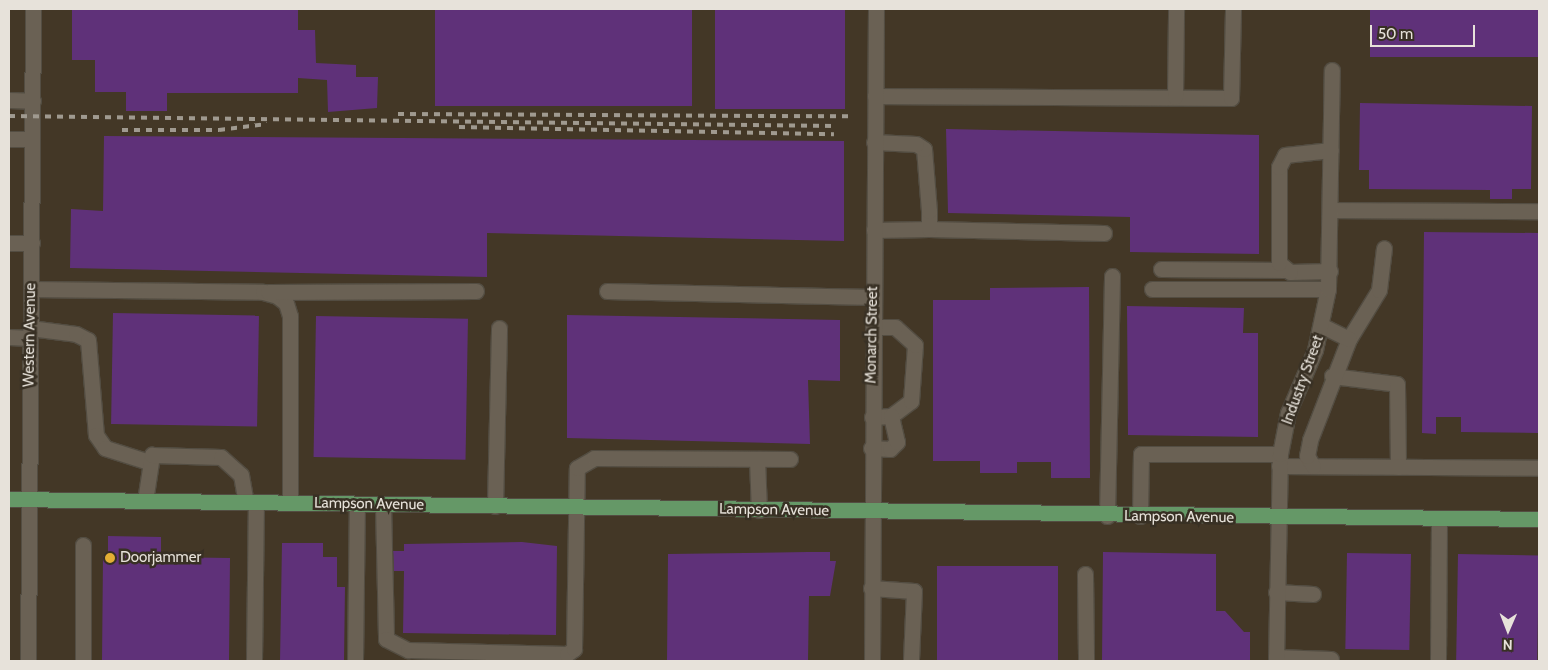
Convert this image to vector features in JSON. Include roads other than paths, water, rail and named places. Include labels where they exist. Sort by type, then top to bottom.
[{"type":"main road","name":"Lampson Avenue","points":[[9,499],[871,511],[1277,519],[1539,519]]},
{"type":"street","name":"Western Avenue","points":[[28,661],[33,9]]},
{"type":"street","name":"Monarch Street","points":[[872,661],[871,448],[876,9]]},
{"type":"street","points":[[1175,97],[1176,9]]},
{"type":"street","points":[[875,96],[1231,98],[1233,9]]},
{"type":"street","name":"Industry Street","points":[[1276,659],[1277,519],[1280,460],[1288,413],[1322,326],[1330,271],[1332,70]]},
{"type":"street","points":[[9,100],[33,101]]},
{"type":"street","points":[[9,138],[32,139]]},
{"type":"street","points":[[874,142],[916,144],[924,149],[929,229]]},
{"type":"street","points":[[1284,270],[1279,263],[1279,167],[1285,155],[1295,151],[1330,150]]},
{"type":"street","points":[[1330,210],[1539,211]]},
{"type":"street","points":[[874,230],[929,229],[1104,233]]},
{"type":"street","points":[[9,243],[32,243]]},
{"type":"street","points":[[1313,466],[1307,456],[1310,440],[1332,376],[1349,338],[1378,290],[1384,248]]},
{"type":"street","points":[[1161,270],[1330,271]]},
{"type":"street","points":[[1107,516],[1112,276]]},
{"type":"street","points":[[31,289],[263,292],[476,291]]},
{"type":"street","points":[[1152,289],[1328,289]]},
{"type":"street","points":[[607,291],[873,297]]},
{"type":"street","points":[[263,292],[286,304],[290,316],[290,503]]},
{"type":"street","points":[[1322,326],[1349,338]]},
{"type":"street","points":[[872,327],[895,327],[915,345],[911,401],[891,416],[872,417]]},
{"type":"street","points":[[495,506],[500,328]]},
{"type":"street","points":[[9,337],[30,333],[76,334],[88,340],[96,435],[105,448],[149,462]]},
{"type":"street","points":[[1332,376],[1397,384],[1398,467]]},
{"type":"street","points":[[871,448],[890,449],[897,442],[891,416]]},
{"type":"street","points":[[1140,516],[1141,454],[1280,460],[1313,466],[1539,468]]},
{"type":"street","points":[[145,501],[149,462],[152,455],[221,457],[241,475],[251,502],[254,661]]},
{"type":"street","points":[[383,504],[386,639],[408,650],[547,654],[574,649],[577,468],[594,458],[790,459]]},
{"type":"street","points":[[757,459],[759,510]]},
{"type":"street","points":[[355,661],[357,504]]},
{"type":"street","points":[[1438,661],[1439,519]]},
{"type":"street","points":[[83,545],[83,661]]},
{"type":"street","points":[[1085,574],[1086,661]]},
{"type":"street","points":[[871,588],[914,590],[911,661]]},
{"type":"street","points":[[1276,592],[1313,594]]},
{"type":"street","points":[[1276,659],[1331,659]]},
{"type":"railway","points":[[398,114],[851,116]]},
{"type":"railway","points":[[9,116],[836,126]]},
{"type":"railway","points":[[122,130],[219,130],[267,124]]},
{"type":"railway","points":[[459,127],[834,134]]},
{"type":"place","name":"Doorjammer","points":[[110,558]]}]
